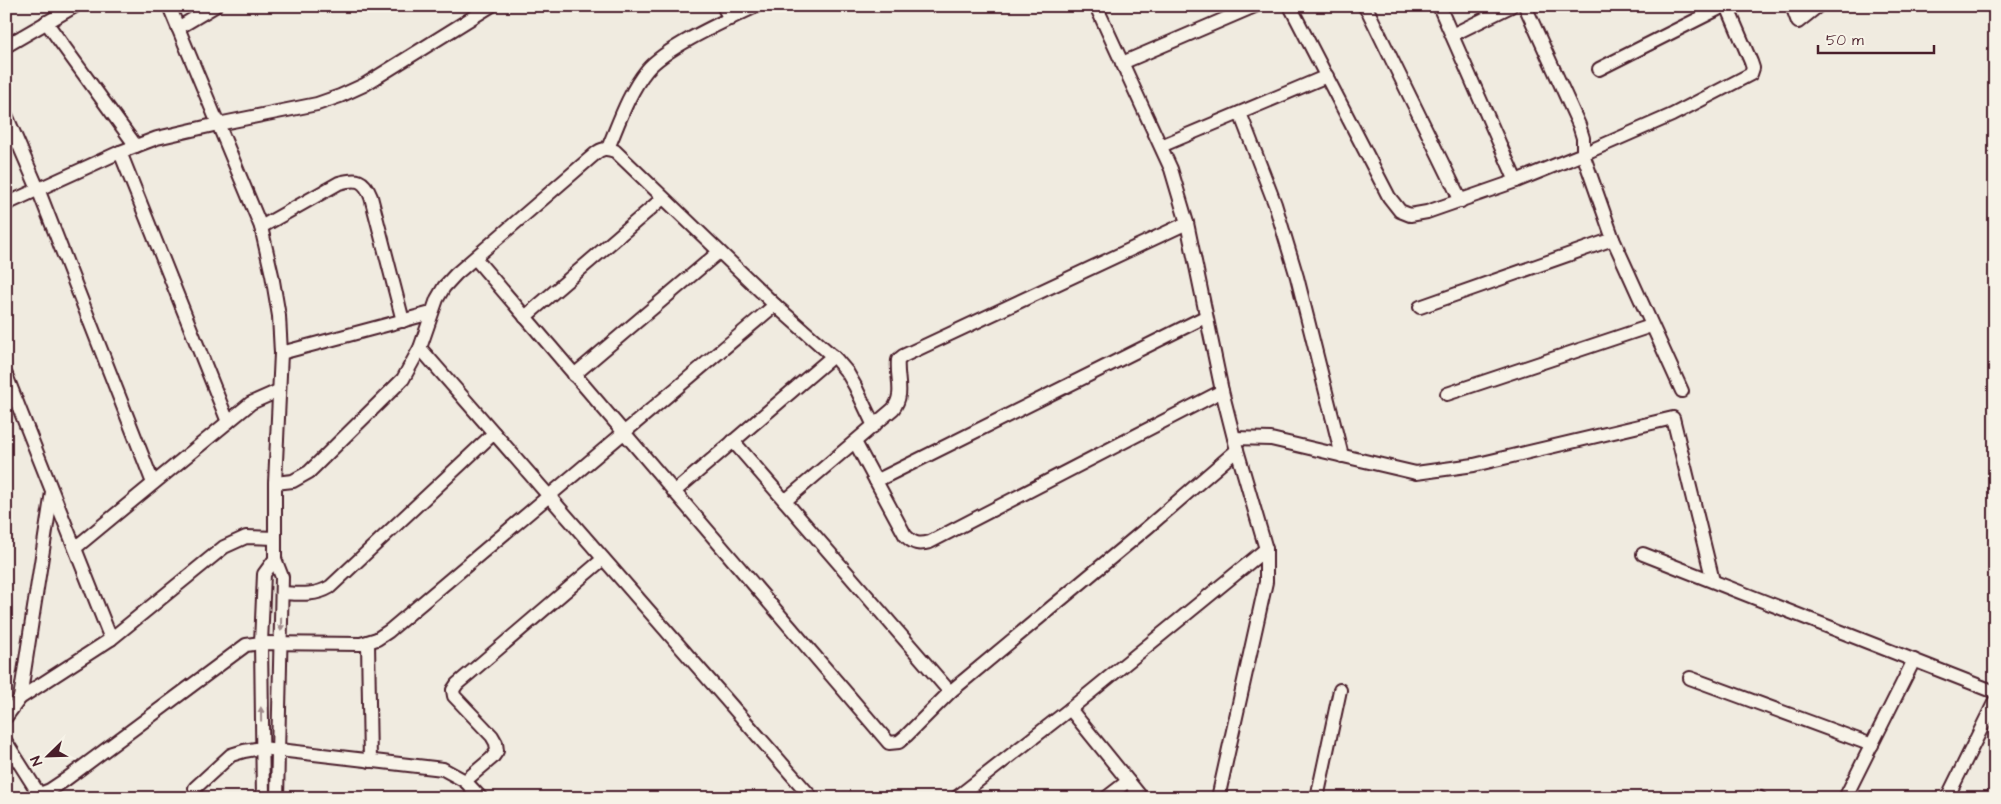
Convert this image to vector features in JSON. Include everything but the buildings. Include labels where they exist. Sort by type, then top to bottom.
[{"type":"street","points":[[6,46],[75,6]]},
{"type":"street","points":[[169,6],[261,227],[279,316],[281,353],[275,483],[275,559],[282,577],[282,593],[277,798]]},
{"type":"street","points":[[178,28],[215,6]]},
{"type":"street","points":[[6,204],[120,152],[156,138],[317,104],[340,96],[364,85],[491,6]]},
{"type":"street","points":[[722,6],[730,19]]},
{"type":"street","points":[[608,148],[628,104],[648,70],[663,55],[756,6]]},
{"type":"street","points":[[1096,6],[1171,169],[1187,222],[1205,317],[1235,444],[1266,549],[1266,582],[1218,798]]},
{"type":"street","points":[[1122,63],[1255,6]]},
{"type":"street","points":[[1290,6],[1389,197],[1400,211],[1410,215],[1427,212],[1460,201],[1583,154],[1672,115],[1751,74],[1753,68],[1725,6],[1599,68]]},
{"type":"street","points":[[1364,6],[1460,201]]},
{"type":"street","points":[[1439,6],[1516,181]]},
{"type":"street","points":[[1452,35],[1511,6]]},
{"type":"street","points":[[1525,6],[1579,125],[1583,138],[1583,154],[1613,239],[1682,391]]},
{"type":"street","points":[[1792,6],[1798,22],[1818,6]]},
{"type":"street","points":[[46,22],[136,146]]},
{"type":"street","points":[[1161,146],[1326,76]]},
{"type":"street","points":[[1240,113],[1275,204],[1297,277],[1342,456]]},
{"type":"street","points":[[6,115],[38,189],[153,483]]},
{"type":"street","points":[[275,483],[293,481],[309,472],[403,379],[420,348],[431,313],[444,287],[595,154],[600,150],[608,148],[615,151],[775,305],[833,356],[847,372],[874,426]]},
{"type":"street","points":[[120,152],[228,422]]},
{"type":"street","points":[[261,227],[339,183],[351,180],[360,181],[367,187],[371,197],[403,321]]},
{"type":"street","points":[[525,317],[663,198]]},
{"type":"street","points":[[785,501],[874,426],[898,403],[901,396],[898,360],[903,356],[1187,222]]},
{"type":"street","points":[[1420,307],[1613,239]]},
{"type":"street","points":[[574,375],[719,252]]},
{"type":"street","points":[[475,258],[888,743],[899,742],[950,692],[1148,527],[1235,444],[1271,439],[1416,473],[1474,465],[1673,418],[1713,581]]},
{"type":"street","points":[[6,742],[34,796],[65,780],[246,645],[260,643],[368,643],[389,631],[775,305]]},
{"type":"street","points":[[281,353],[431,313]]},
{"type":"street","points":[[876,481],[1205,317]]},
{"type":"street","points":[[1447,394],[1651,326]]},
{"type":"street","points":[[420,348],[812,798]]},
{"type":"street","points":[[674,492],[833,356]]},
{"type":"street","points":[[6,375],[110,640]]},
{"type":"street","points":[[855,442],[905,535],[912,543],[921,544],[930,542],[1222,391]]},
{"type":"street","points":[[74,548],[251,402],[278,392]]},
{"type":"street","points":[[282,593],[311,594],[322,592],[330,587],[494,433]]},
{"type":"street","points":[[733,441],[950,692]]},
{"type":"street","points":[[20,698],[52,491]]},
{"type":"street","points":[[6,717],[20,698],[110,640],[224,547],[246,537],[275,538]]},
{"type":"street","points":[[956,798],[1070,709],[1266,549]]},
{"type":"street","points":[[1643,554],[1995,692]]},
{"type":"street","points":[[263,798],[260,643],[264,574],[275,559]]},
{"type":"street","points":[[465,781],[492,758],[497,751],[496,743],[492,736],[454,696],[453,690],[457,684],[603,559]]},
{"type":"street","points":[[368,643],[370,761]]},
{"type":"street","points":[[1845,798],[1914,660]]},
{"type":"street","points":[[1690,678],[1872,745]]},
{"type":"street","points":[[1317,798],[1340,690]]},
{"type":"street","points":[[1947,798],[1995,700]]},
{"type":"street","points":[[1070,709],[1142,798]]},
{"type":"street","points":[[194,788],[231,756],[244,751],[262,748],[443,769],[465,781],[482,798]]},
{"type":"street","points":[[1106,798],[1128,781]]}]
